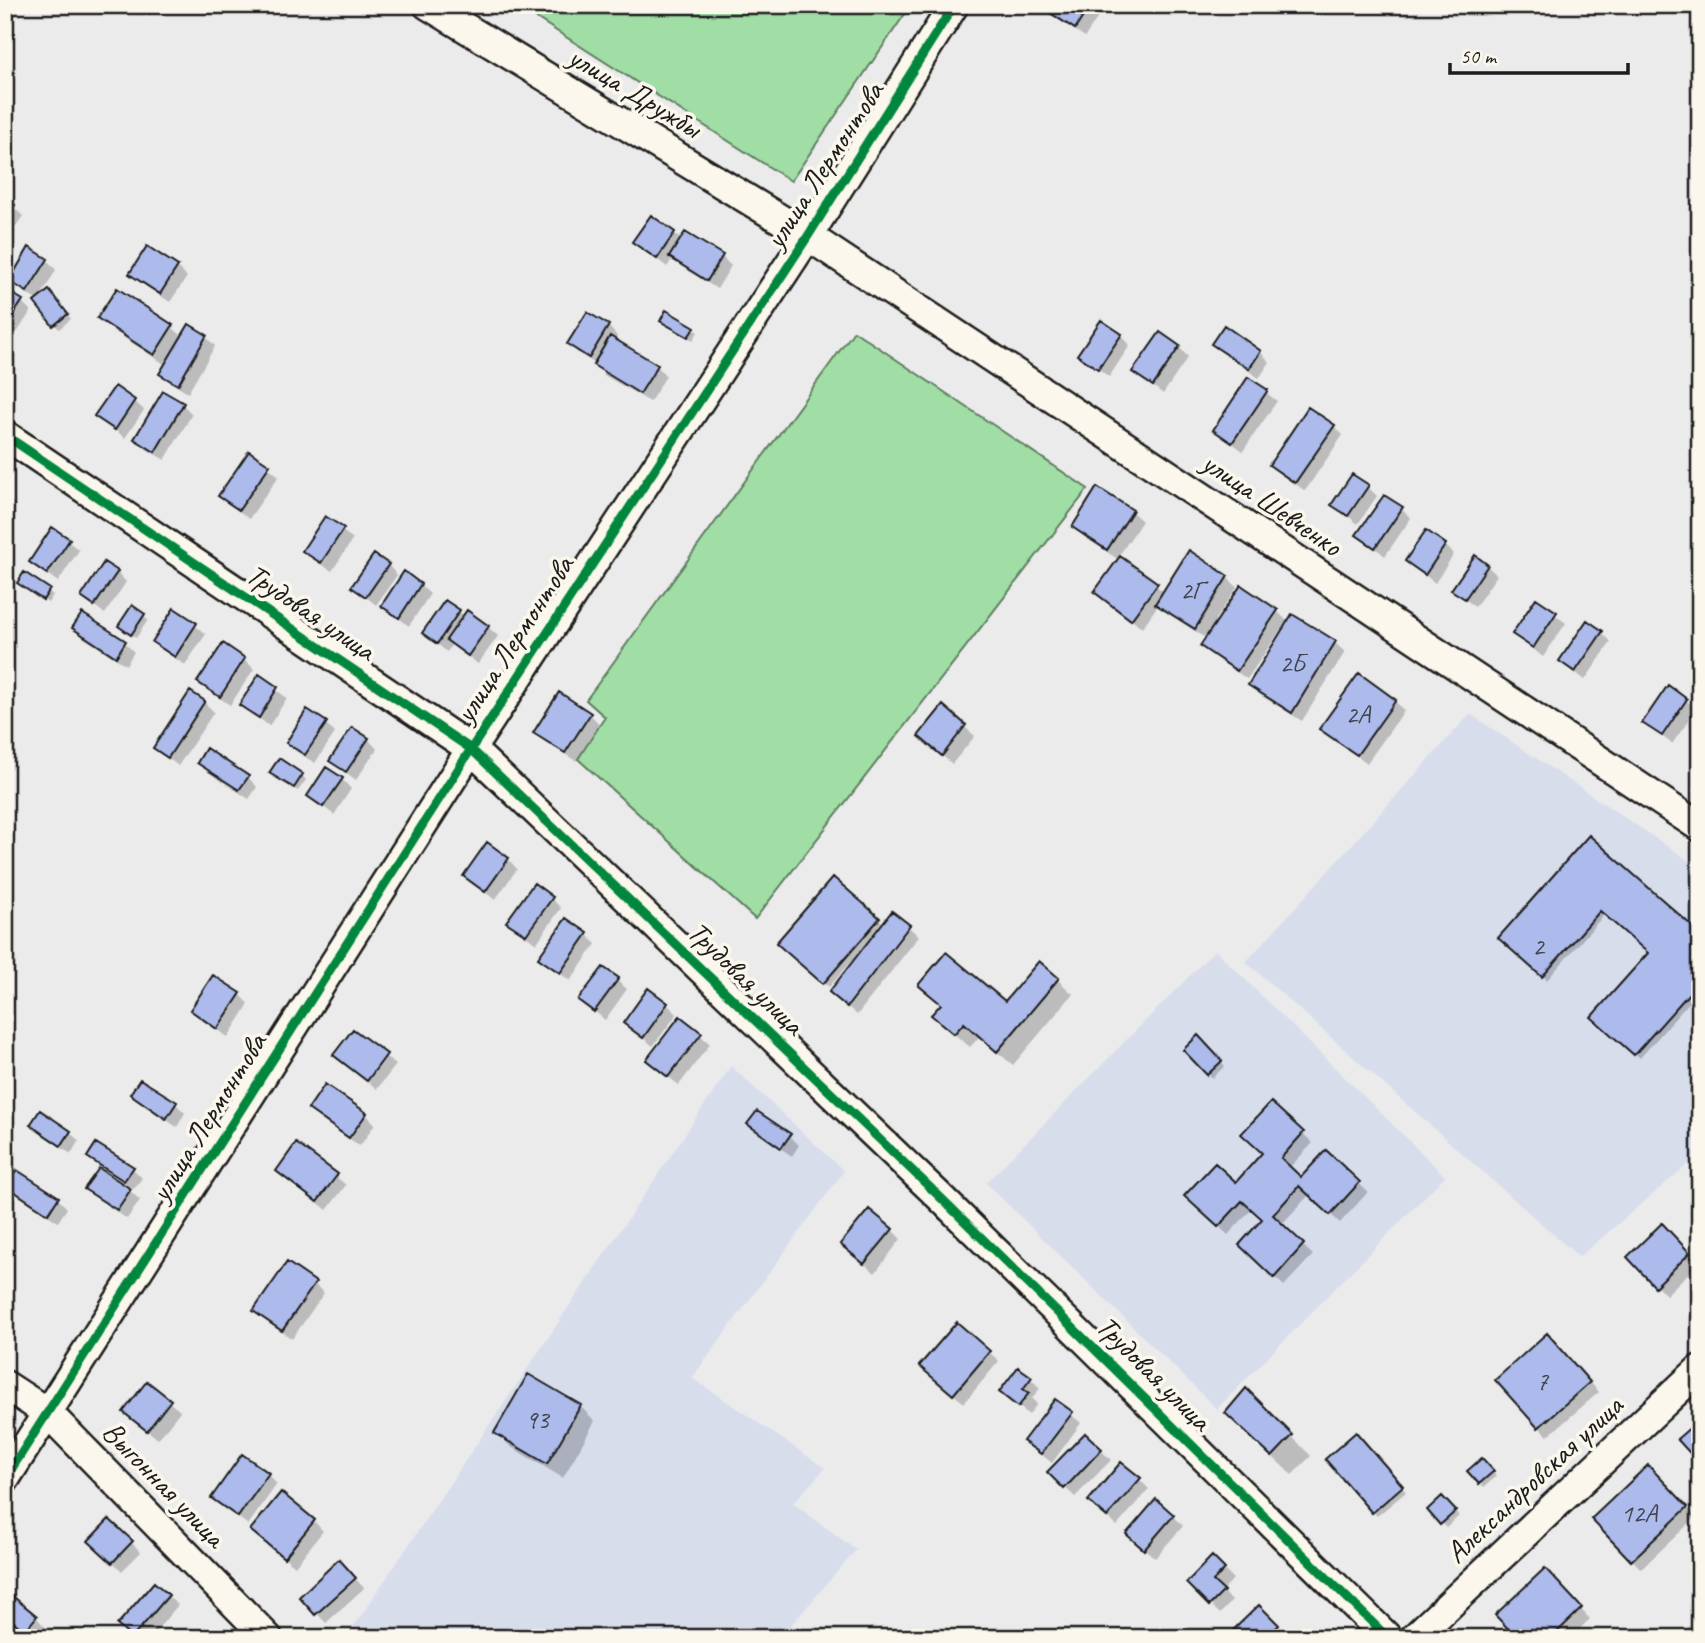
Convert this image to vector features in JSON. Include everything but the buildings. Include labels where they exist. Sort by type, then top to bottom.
[{"type":"street","name":"улица Дружбы","points":[[428,5],[808,236]]},
{"type":"street","name":"улица Лермонтова","points":[[5,1479],[471,749],[808,236],[954,5]]},
{"type":"street","name":"улица Шевченко","points":[[808,236],[1700,827]]},
{"type":"street","name":"Трудовая улица","points":[[5,435],[471,749],[941,1198],[1388,1638]]},
{"type":"street","name":"Александровская улица","points":[[1413,1638],[1700,1369]]},
{"type":"street","name":"Выгонная улица","points":[[5,1385],[48,1413],[268,1638]]},
{"type":"shaded area","points":[[1470,714],[1700,868],[1700,1154],[1579,1257],[1246,962]]},
{"type":"shaded area","points":[[1215,950],[1445,1176],[1217,1409],[986,1183]]},
{"type":"shaded area","points":[[731,1066],[844,1171],[692,1378],[825,1468],[793,1503],[856,1550],[780,1638],[346,1638]]},
{"type":"green space","points":[[516,5],[911,5],[791,181]]},
{"type":"green space","points":[[854,331],[1088,489],[755,919],[578,759],[605,717],[586,700]]},
{"type":"cycle path","points":[[5,1479],[471,749],[808,236],[954,5]]},
{"type":"cycle path","points":[[5,435],[471,749],[941,1198],[1388,1638]]}]
